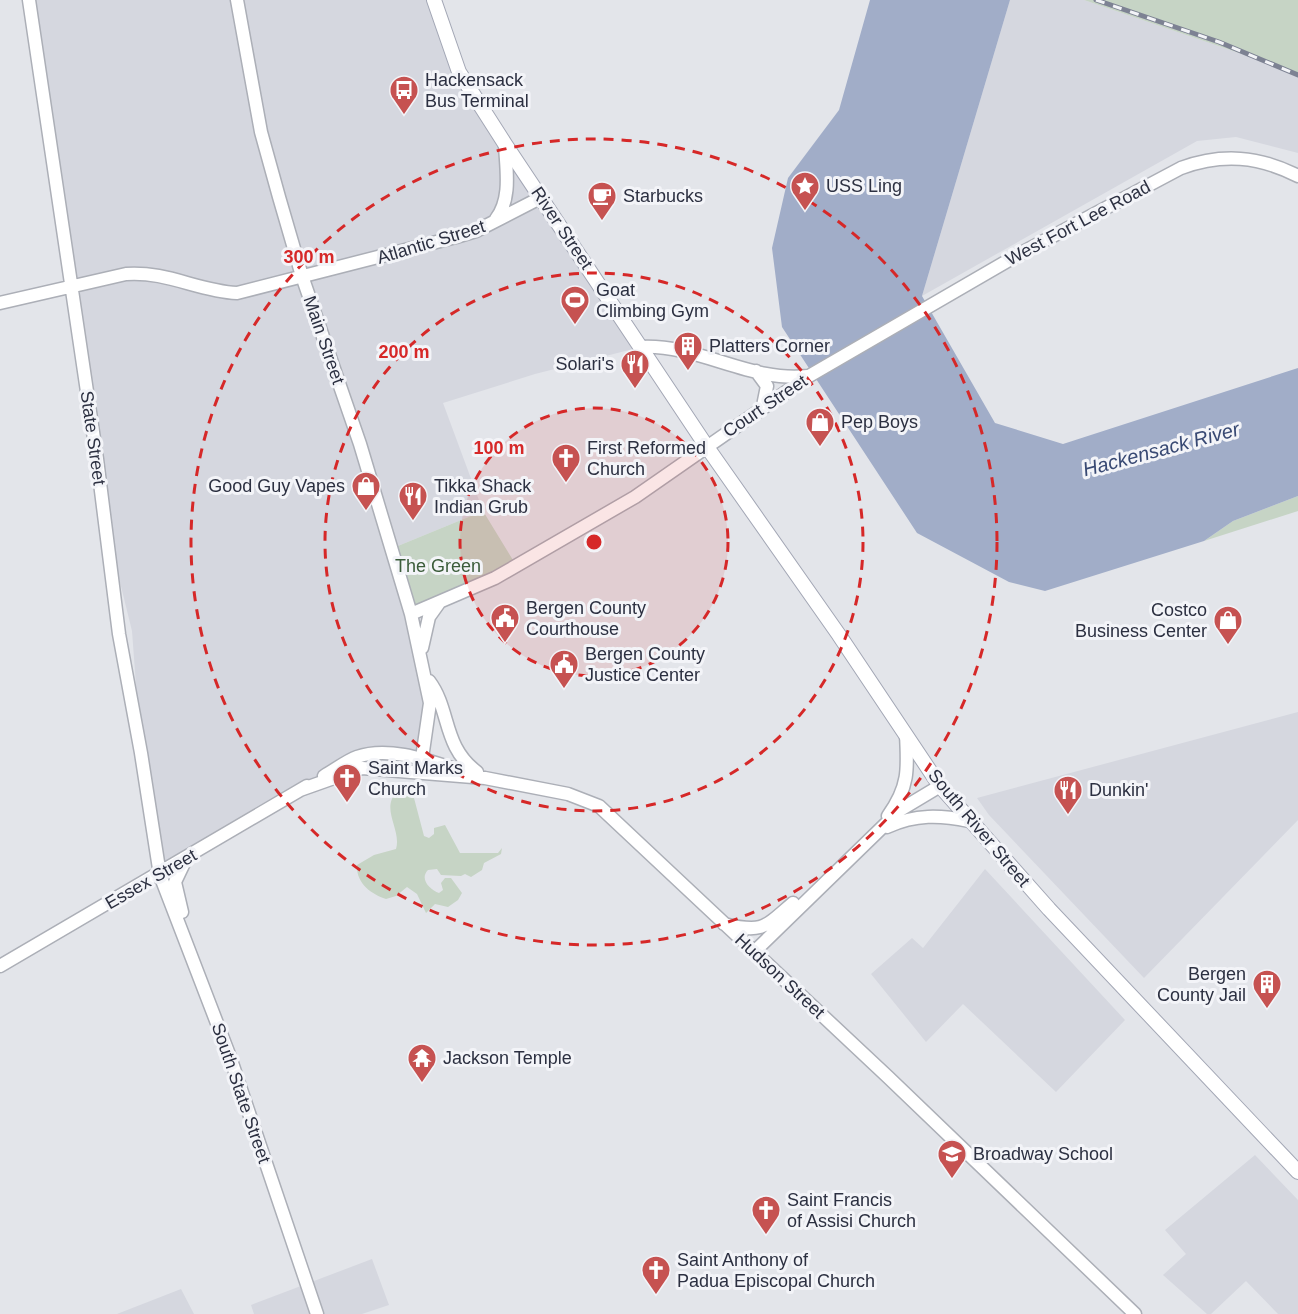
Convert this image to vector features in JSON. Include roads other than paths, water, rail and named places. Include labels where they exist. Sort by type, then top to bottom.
[{"type":"main road","name":"State Street","points":[[29,0],[97,459],[119,634],[160,875]]},
{"type":"main road","name":"Main Street","points":[[237,0],[261,132],[302,276],[360,444],[411,614],[430,703],[421,766]]},
{"type":"main road","name":"River Street","points":[[434,0],[459,72],[707,447]]},
{"type":"main road","points":[[494,222],[504,208],[507,187],[505,144]]},
{"type":"main road","name":"West Fort Lee Road","points":[[871,340],[1021,253],[1181,168],[1200,162],[1237,157],[1251,159],[1298,176]]},
{"type":"main road","name":"Atlantic Street","points":[[0,303],[142,273],[157,274],[237,293],[456,237],[494,222],[542,197]]},
{"type":"main road","name":"Court Street","points":[[411,614],[495,578],[635,497],[763,406],[871,340]]},
{"type":"main road","points":[[641,347],[680,349],[783,377],[809,376]]},
{"type":"main road","points":[[756,371],[767,386],[763,406]]},
{"type":"main road","name":"South River Street","points":[[707,447],[940,786],[1049,909],[1298,1172]]},
{"type":"main road","points":[[420,655],[429,617],[440,602]]},
{"type":"main road","name":"Main Street","points":[[426,677],[436,690],[445,723],[463,762],[485,778]]},
{"type":"main road","points":[[875,832],[902,792],[908,775],[906,735]]},
{"type":"main road","name":"Essex Street","points":[[0,966],[160,875],[355,758],[370,753],[407,757],[421,766]]},
{"type":"main road","name":"Hudson Street","points":[[363,768],[421,766],[568,794],[599,806],[1135,1314]]},
{"type":"main road","name":"Essex Street","points":[[300,790],[363,768]]},
{"type":"main road","points":[[754,952],[875,832],[900,810],[940,786]]},
{"type":"main road","points":[[875,832],[919,816],[969,821]]},
{"type":"main road","points":[[181,931],[182,912],[175,882],[187,858]]},
{"type":"main road","name":"South State Street","points":[[160,875],[230,1057],[317,1314]]},
{"type":"main road","points":[[724,924],[751,929],[764,928],[794,902],[815,891]]},
{"type":"water","name":"Hackensack River","points":[[870,0],[1010,0],[922,296],[995,423],[1063,444],[1298,368],[1298,496],[1233,521],[1204,541],[1045,591],[1009,582],[917,533],[782,327],[772,248],[788,178],[839,110]]},
{"type":"railway","points":[[1096,0],[1219,42],[1298,75]]},
{"type":"place","name":"Hackensack Bus Terminal","points":[[404,116]]},
{"type":"place","name":"USS Ling","points":[[805,212]]},
{"type":"place","name":"Starbucks","points":[[602,222]]},
{"type":"place","name":"Goat Climbing Gym","points":[[575,326]]},
{"type":"place","name":"Platters Corner","points":[[688,372]]},
{"type":"place","name":"Solari's","points":[[635,390]]},
{"type":"place","name":"Pep Boys","points":[[820,448]]},
{"type":"place","name":"First Reformed Church","points":[[566,484]]},
{"type":"place","name":"Good Guy Vapes","points":[[366,512]]},
{"type":"place","name":"Tikka Shack Indian Grub","points":[[413,522]]},
{"type":"place","name":"Bergen County Courthouse","points":[[505,644]]},
{"type":"place","name":"Costco Business Center","points":[[1228,646]]},
{"type":"place","name":"Bergen County Justice Center","points":[[564,690]]},
{"type":"place","name":"Saint Marks Church","points":[[347,804]]},
{"type":"place","name":"Dunkin'","points":[[1068,816]]},
{"type":"place","name":"Bergen County Jail","points":[[1267,1010]]},
{"type":"place","name":"Jackson Temple","points":[[422,1084]]},
{"type":"place","name":"Broadway School","points":[[952,1180]]},
{"type":"place","name":"Saint Francis of Assisi Church","points":[[766,1236]]},
{"type":"place","name":"Saint Anthony of Padua Episcopal Church","points":[[656,1296]]},
{"type":"park label","name":"The Green","points":[[438,566]]}]
